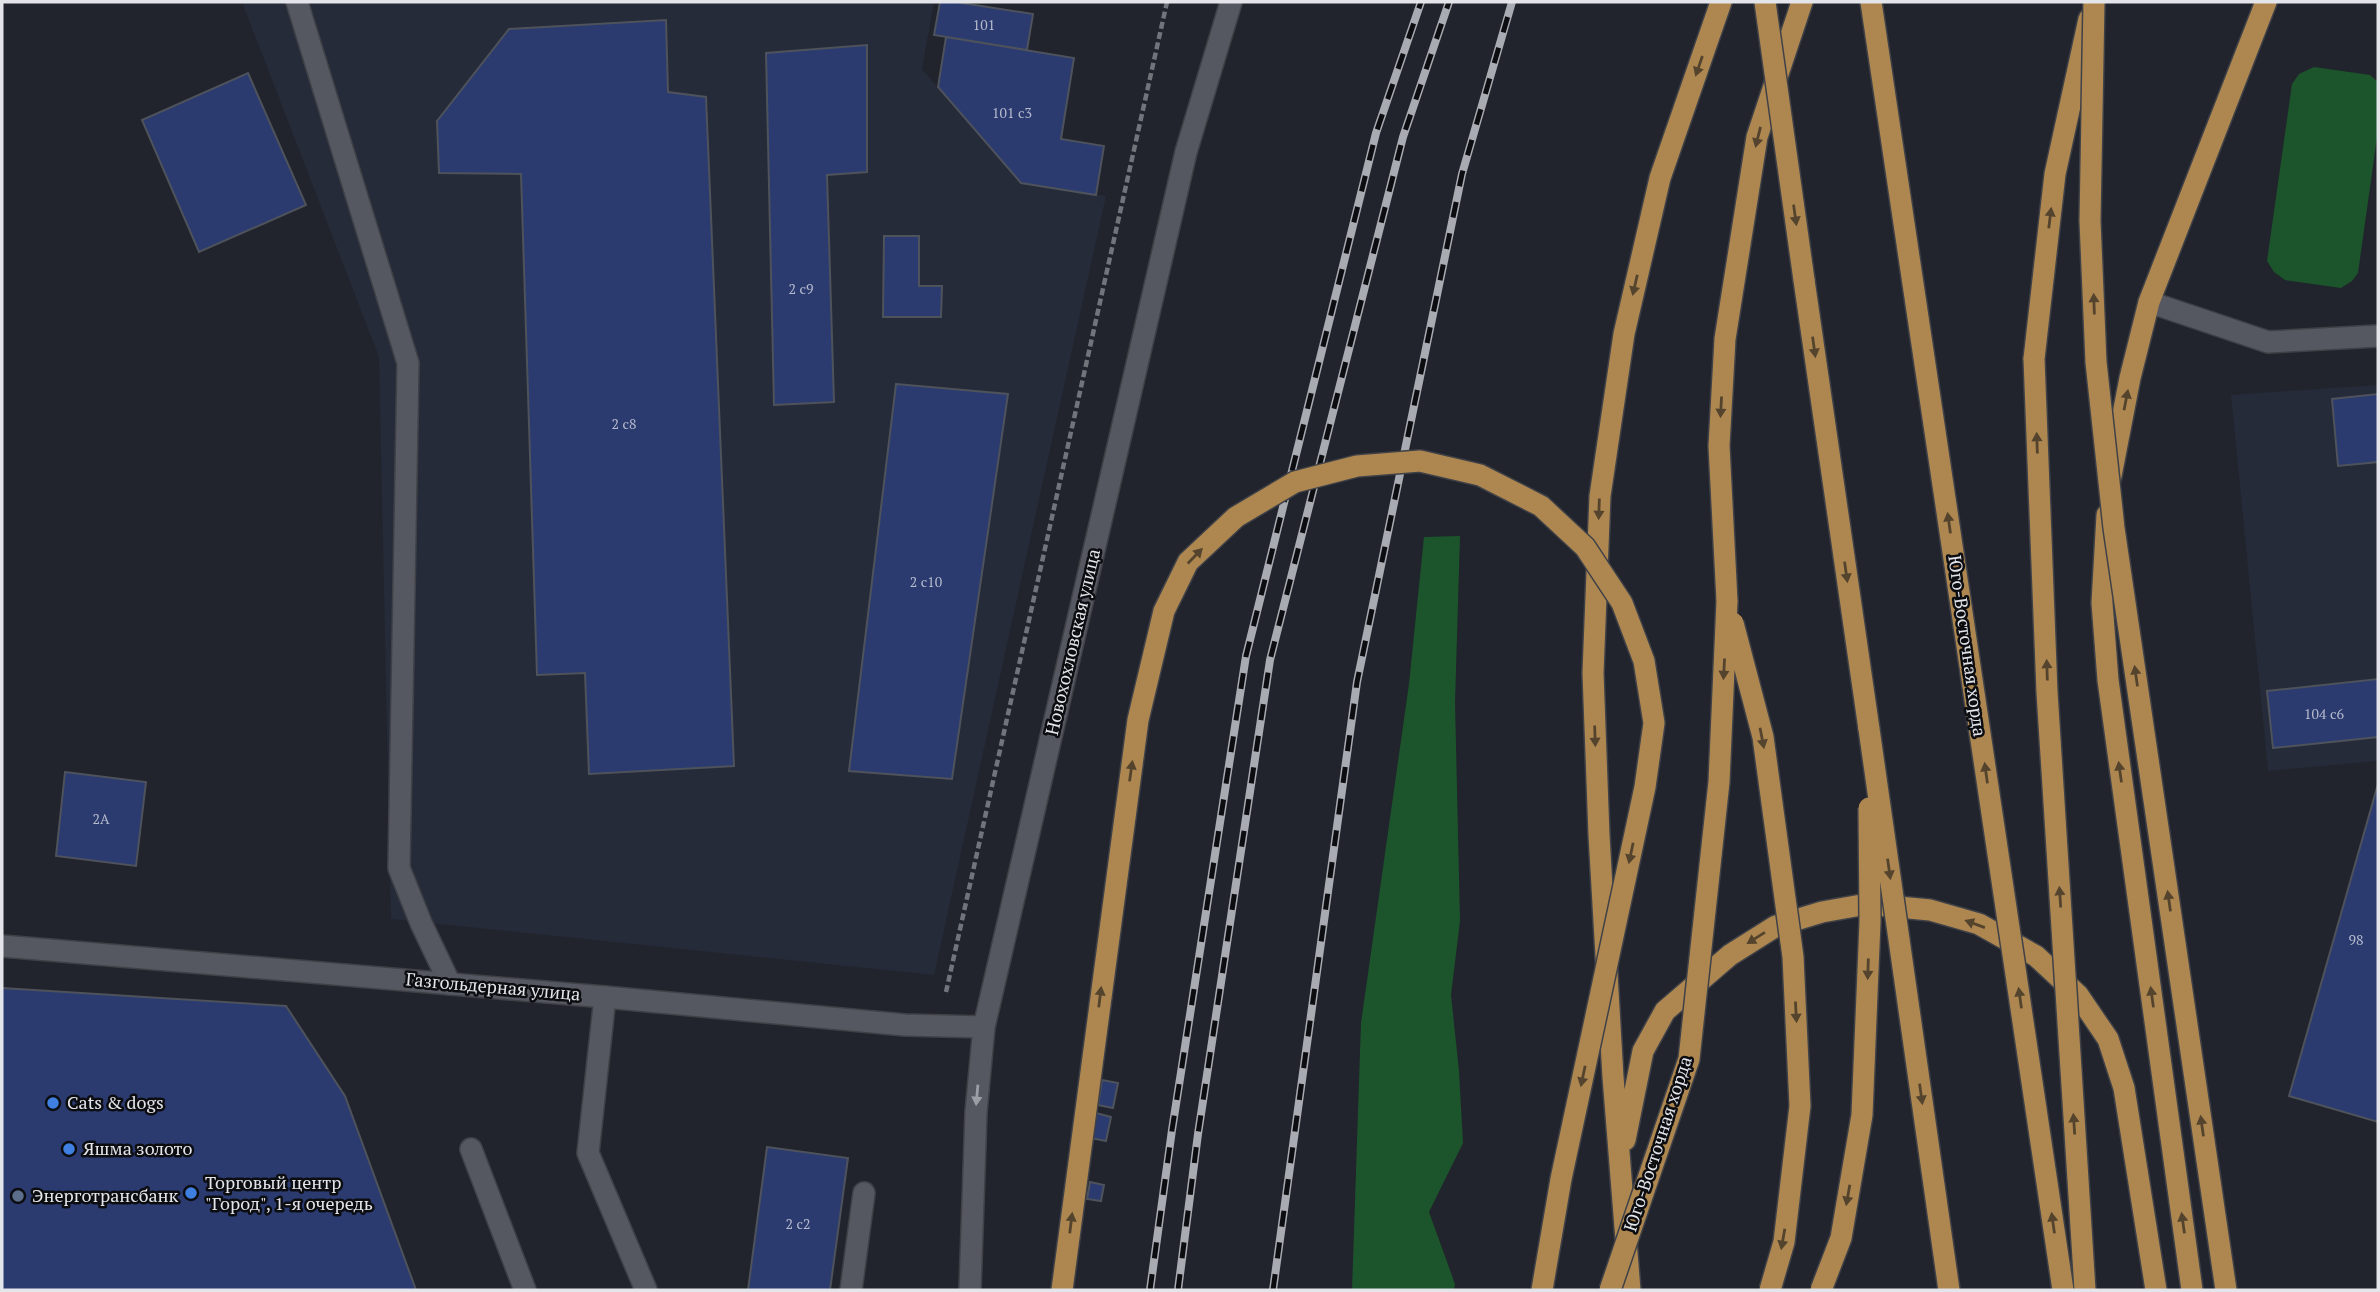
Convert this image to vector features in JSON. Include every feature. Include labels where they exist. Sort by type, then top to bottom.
[{"type":"main road","points":[[1630,1290],[1599,835],[1592,673],[1600,496],[1623,334],[1660,178],[1721,2]]},
{"type":"main road","points":[[1766,2],[1949,1290]]},
{"type":"main road","name":"Юго-Восточная хорда","points":[[1610,1290],[1689,1059],[1719,782],[1727,601],[1719,446],[1725,339],[1757,137],[1802,2]]},
{"type":"main road","name":"Юго-Восточная хорда","points":[[1871,2],[2063,1290]]},
{"type":"main road","points":[[2085,1290],[2048,692],[2034,359],[2055,174],[2093,2]]},
{"type":"main road","points":[[2093,2],[2090,221],[2098,375],[2114,528],[2226,1290]]},
{"type":"main road","points":[[2193,1290],[2108,680],[2102,604],[2109,487],[2130,378],[2149,302],[2266,2]]},
{"type":"main road","points":[[1062,1290],[1138,719],[1164,611],[1188,562],[1236,517],[1294,482],[1357,466],[1420,461],[1480,475],[1541,506],[1585,547],[1622,603],[1644,662],[1654,723],[1645,786],[1561,1179],[1542,1290]]},
{"type":"main road","points":[[1727,601],[1763,737],[1793,957],[1800,1106],[1784,1241],[1770,1290]]},
{"type":"main road","points":[[1821,1290],[1841,1238],[1862,1115],[1870,922],[1869,729]]},
{"type":"main road","points":[[1620,1166],[1643,1051],[1665,1011],[1730,955],[1776,926],[1822,912],[1867,904],[1930,910],[1979,924],[2036,956],[2078,995],[2108,1039],[2124,1088],[2156,1290]]},
{"type":"street","points":[[297,2],[408,363],[399,869],[450,984]]},
{"type":"street","name":"Новохохловская улица","points":[[970,1290],[976,1112],[984,1027],[1186,152],[1231,2]]},
{"type":"street","points":[[2149,302],[2268,342],[2378,336]]},
{"type":"street","name":"Газгольдерная улица","points":[[2,946],[905,1025],[984,1027]]},
{"type":"street","points":[[605,997],[588,1153],[646,1290]]},
{"type":"street","points":[[471,1149],[525,1290]]},
{"type":"street","points":[[851,1290],[864,1194]]},
{"type":"path","points":[[946,992],[1167,2]]},
{"type":"shaded area","points":[[242,2],[934,2],[922,69],[1021,183],[1106,196],[934,975],[391,919],[379,357]]},
{"type":"shaded area","points":[[2378,385],[2378,761],[2268,771],[2231,395]]},
{"type":"green space","points":[[2314,67],[2370,75],[2378,82],[2378,130],[2358,273],[2341,288],[2285,280],[2274,272],[2267,261],[2292,84],[2299,74]]},
{"type":"green space","points":[[1460,536],[1455,702],[1460,921],[1451,995],[1463,1143],[1429,1212],[1455,1284],[1454,1290],[1352,1290],[1361,1023],[1409,684],[1424,537]]},
{"type":"building","points":[[940,2],[1033,14],[1027,50],[934,35]]},
{"type":"building","points":[[666,20],[668,92],[706,97],[734,766],[589,774],[585,673],[537,675],[521,174],[439,173],[437,121],[509,29]]},
{"type":"building","points":[[946,37],[1074,58],[1061,139],[1104,146],[1096,195],[1021,183],[938,87]]},
{"type":"building","points":[[867,45],[867,172],[827,175],[834,402],[774,405],[766,53]]},
{"type":"building","points":[[248,73],[306,205],[199,252],[142,120]]},
{"type":"building","points":[[884,236],[919,236],[919,286],[942,286],[941,317],[883,317]]},
{"type":"building","points":[[896,384],[1008,394],[952,779],[849,771]]},
{"type":"building","points":[[2378,394],[2378,462],[2338,466],[2332,399]]},
{"type":"building","points":[[2378,679],[2378,737],[2273,748],[2267,691]]},
{"type":"building","points":[[65,772],[146,782],[136,866],[56,856]]},
{"type":"building","points":[[2378,784],[2378,1122],[2289,1096]]},
{"type":"building","name":"Торговый центр \"Город\", 1-я очередь","points":[[2,988],[286,1006],[345,1096],[416,1290],[2,1290]]},
{"type":"building","points":[[1102,1080],[1118,1083],[1113,1108],[1098,1105]]},
{"type":"building","points":[[1096,1113],[1111,1117],[1106,1141],[1091,1138]]},
{"type":"building","points":[[767,1147],[848,1158],[830,1290],[748,1290]]},
{"type":"building","points":[[1090,1182],[1104,1185],[1101,1201],[1087,1199]]},
{"type":"railway","points":[[1150,1290],[1172,1130],[1246,656],[1376,133],[1421,2]]},
{"type":"railway","points":[[1178,1290],[1198,1134],[1270,660],[1403,137],[1449,2]]},
{"type":"railway","points":[[1273,1290],[1357,682],[1462,174],[1512,2]]},
{"type":"place","name":"Cats & dogs","points":[[53,1103]]},
{"type":"place","name":"Яшма золото","points":[[69,1149]]},
{"type":"place","name":"Торговый центр \"Город\", 1-я очередь","points":[[191,1193]]},
{"type":"place","name":"Энерготрансбанк","points":[[18,1196]]}]
